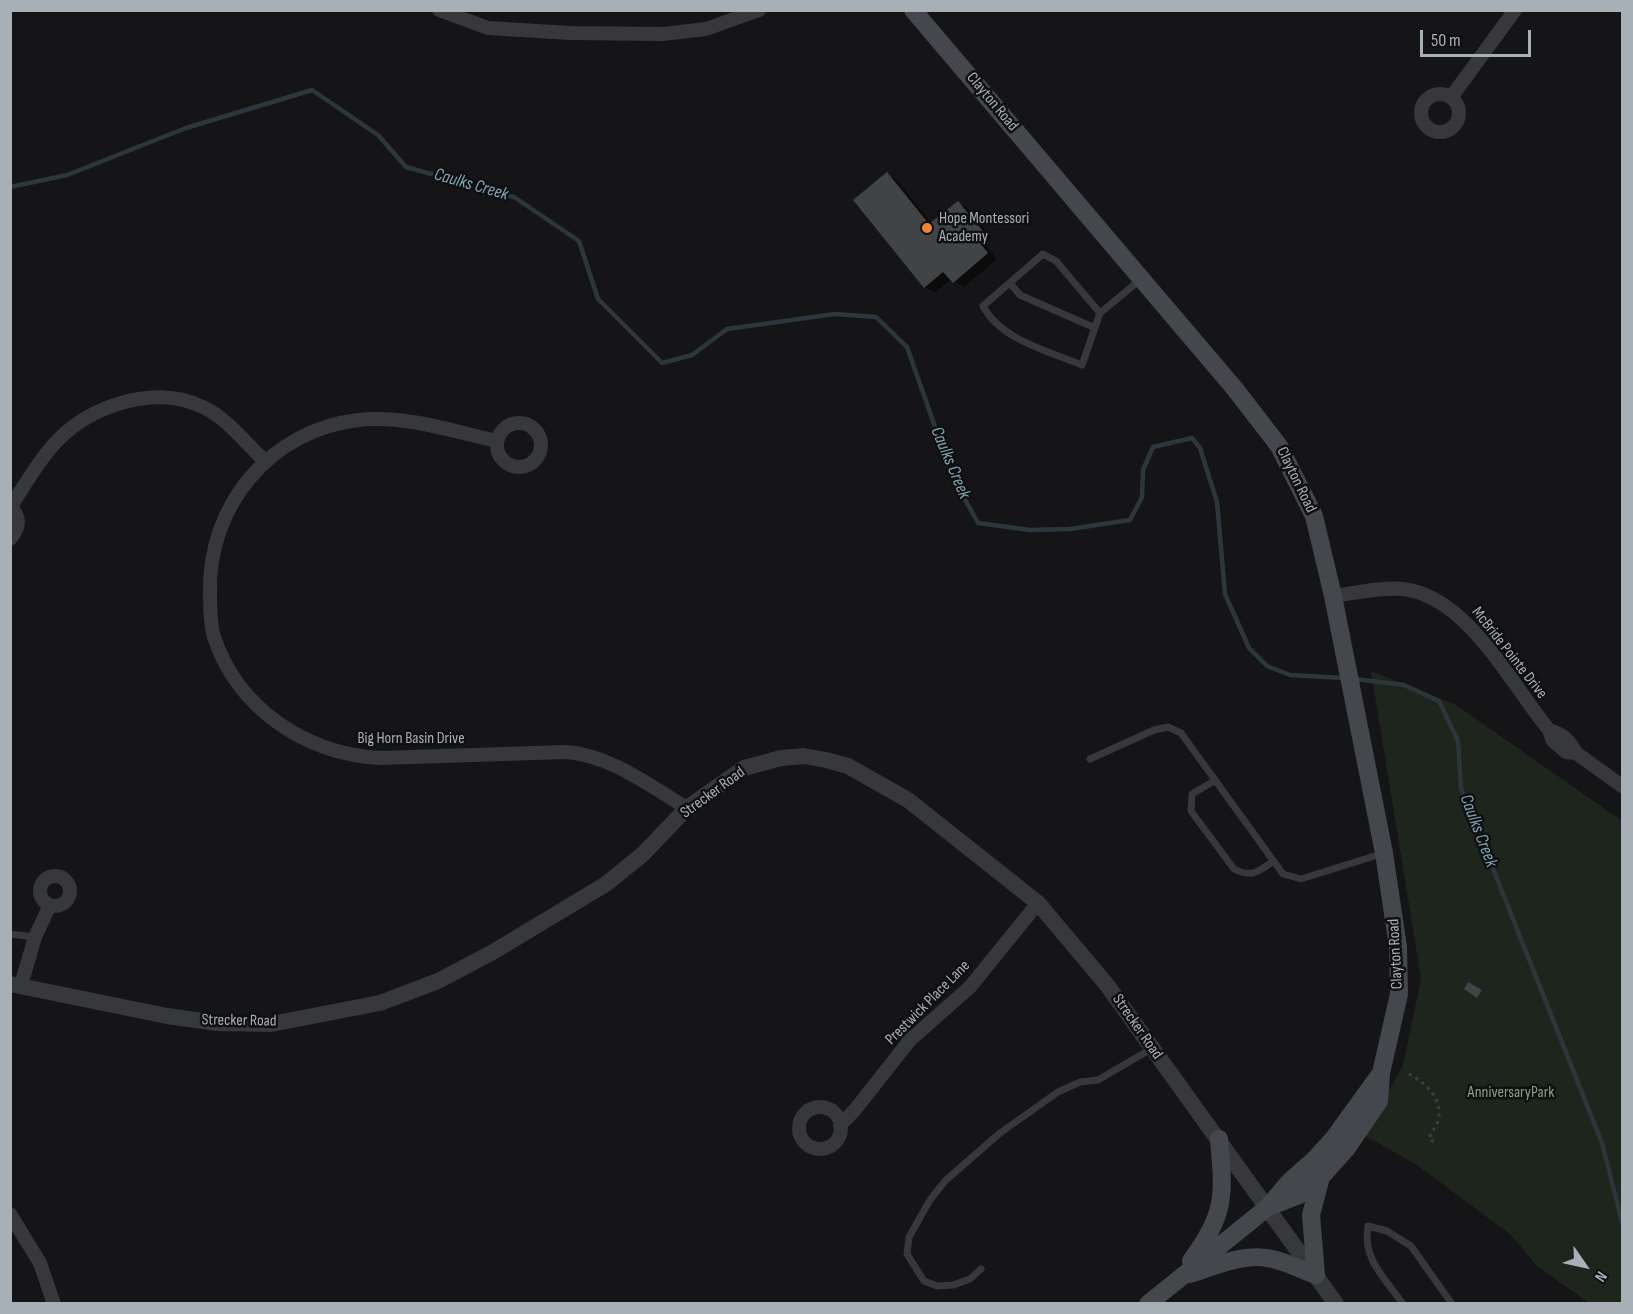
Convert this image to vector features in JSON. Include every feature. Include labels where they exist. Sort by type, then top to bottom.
[{"type":"main road","name":"Clayton Road","points":[[913,10],[1142,279],[1280,446],[1314,516],[1339,624],[1384,853],[1398,947],[1399,994],[1381,1073],[1379,1101],[1347,1148],[1321,1176],[1299,1195],[1268,1207]]},
{"type":"main road","name":"Clayton Road","points":[[1148,1304],[1268,1207],[1288,1182],[1314,1160],[1334,1138],[1381,1073]]},
{"type":"main road","points":[[1180,1278],[1219,1217],[1223,1186],[1219,1139]]},
{"type":"main road","points":[[1180,1278],[1242,1258],[1262,1257],[1281,1261],[1316,1275],[1311,1215],[1321,1176]]},
{"type":"street","points":[[439,10],[488,28],[651,34],[706,29],[759,10]]},
{"type":"street","points":[[1452,96],[1515,10]]},
{"type":"street","points":[[10,539],[18,524],[18,516],[11,506],[57,441],[88,417],[129,401],[152,398],[174,399],[204,407],[266,461]]},
{"type":"street","name":"Big Horn Basin Drive","points":[[497,441],[417,423],[358,420],[315,430],[291,442],[266,461],[247,480],[220,526],[210,577],[213,635],[220,654],[240,687],[261,711],[287,731],[353,757],[586,753],[624,771],[687,808]]},
{"type":"street","name":"McBride Pointe Drive","points":[[1333,596],[1402,589],[1422,594],[1445,604],[1464,619],[1549,730],[1560,734],[1572,744],[1576,753],[1623,786]]},
{"type":"street","name":"Strecker Road","points":[[16,984],[167,1016],[217,1023],[271,1024],[380,1003],[438,981],[586,896],[643,854],[687,808],[744,768],[762,762],[804,756],[837,763],[848,766],[908,800],[1038,903],[1107,985],[1336,1304]]},
{"type":"street","name":"Prestwick Place Lane","points":[[840,1125],[854,1111],[910,1040],[933,1017],[970,987],[1038,903]]},
{"type":"street","points":[[16,984],[50,905]]},
{"type":"street","points":[[10,1214],[40,1263],[54,1304]]},
{"type":"lane","points":[[1100,313],[1056,261],[1043,254],[983,306],[991,321],[1019,339],[1082,364],[1100,313],[1142,279]]},
{"type":"lane","points":[[1010,283],[1020,295],[1095,328]]},
{"type":"lane","points":[[1090,759],[1154,730],[1168,727],[1181,733],[1272,862],[1283,874],[1301,879],[1384,853]]},
{"type":"lane","points":[[1214,781],[1192,794],[1191,811],[1234,868],[1244,874],[1256,874],[1272,862]]},
{"type":"lane","points":[[10,934],[35,937]]},
{"type":"lane","points":[[981,1269],[970,1279],[953,1285],[937,1286],[924,1281],[907,1254],[909,1237],[935,1193],[945,1181],[1000,1132],[1058,1092],[1080,1082],[1098,1080],[1151,1049]]},
{"type":"lane","points":[[1403,1304],[1368,1254],[1366,1238],[1368,1226],[1387,1231],[1411,1246],[1452,1304]]},
{"type":"path","points":[[1410,1074],[1431,1089],[1437,1101],[1438,1121],[1429,1139],[1437,1144]]},
{"type":"green space","name":"AnniversaryPark","points":[[1371,671],[1456,705],[1622,821],[1622,1303],[1589,1303],[1537,1266],[1511,1235],[1417,1165],[1364,1135],[1403,1065],[1421,979]]},
{"type":"building","name":"Hope Montessori Academy","points":[[887,172],[929,224],[958,201],[983,231],[975,237],[988,253],[953,283],[943,272],[924,288],[853,200]]},
{"type":"building","points":[[1468,982],[1482,990],[1477,998],[1464,989]]},
{"type":"waterway","name":"Caulks Creek","points":[[10,187],[67,175],[186,128],[312,90],[378,135],[406,167],[514,197],[579,241],[598,299],[662,363],[692,355],[727,329],[835,314],[876,317],[907,347],[953,478],[978,523],[1030,530],[1070,529],[1130,520],[1142,497],[1143,470],[1153,447],[1192,438],[1200,448],[1217,502],[1225,594],[1249,648],[1267,666],[1290,675],[1343,678]]},
{"type":"waterway","name":"Caulks Creek","points":[[1355,679],[1404,685],[1439,701],[1458,741],[1461,788],[1602,1143],[1622,1222]]},
{"type":"place","name":"Hope Montessori Academy","points":[[927,228]]}]
